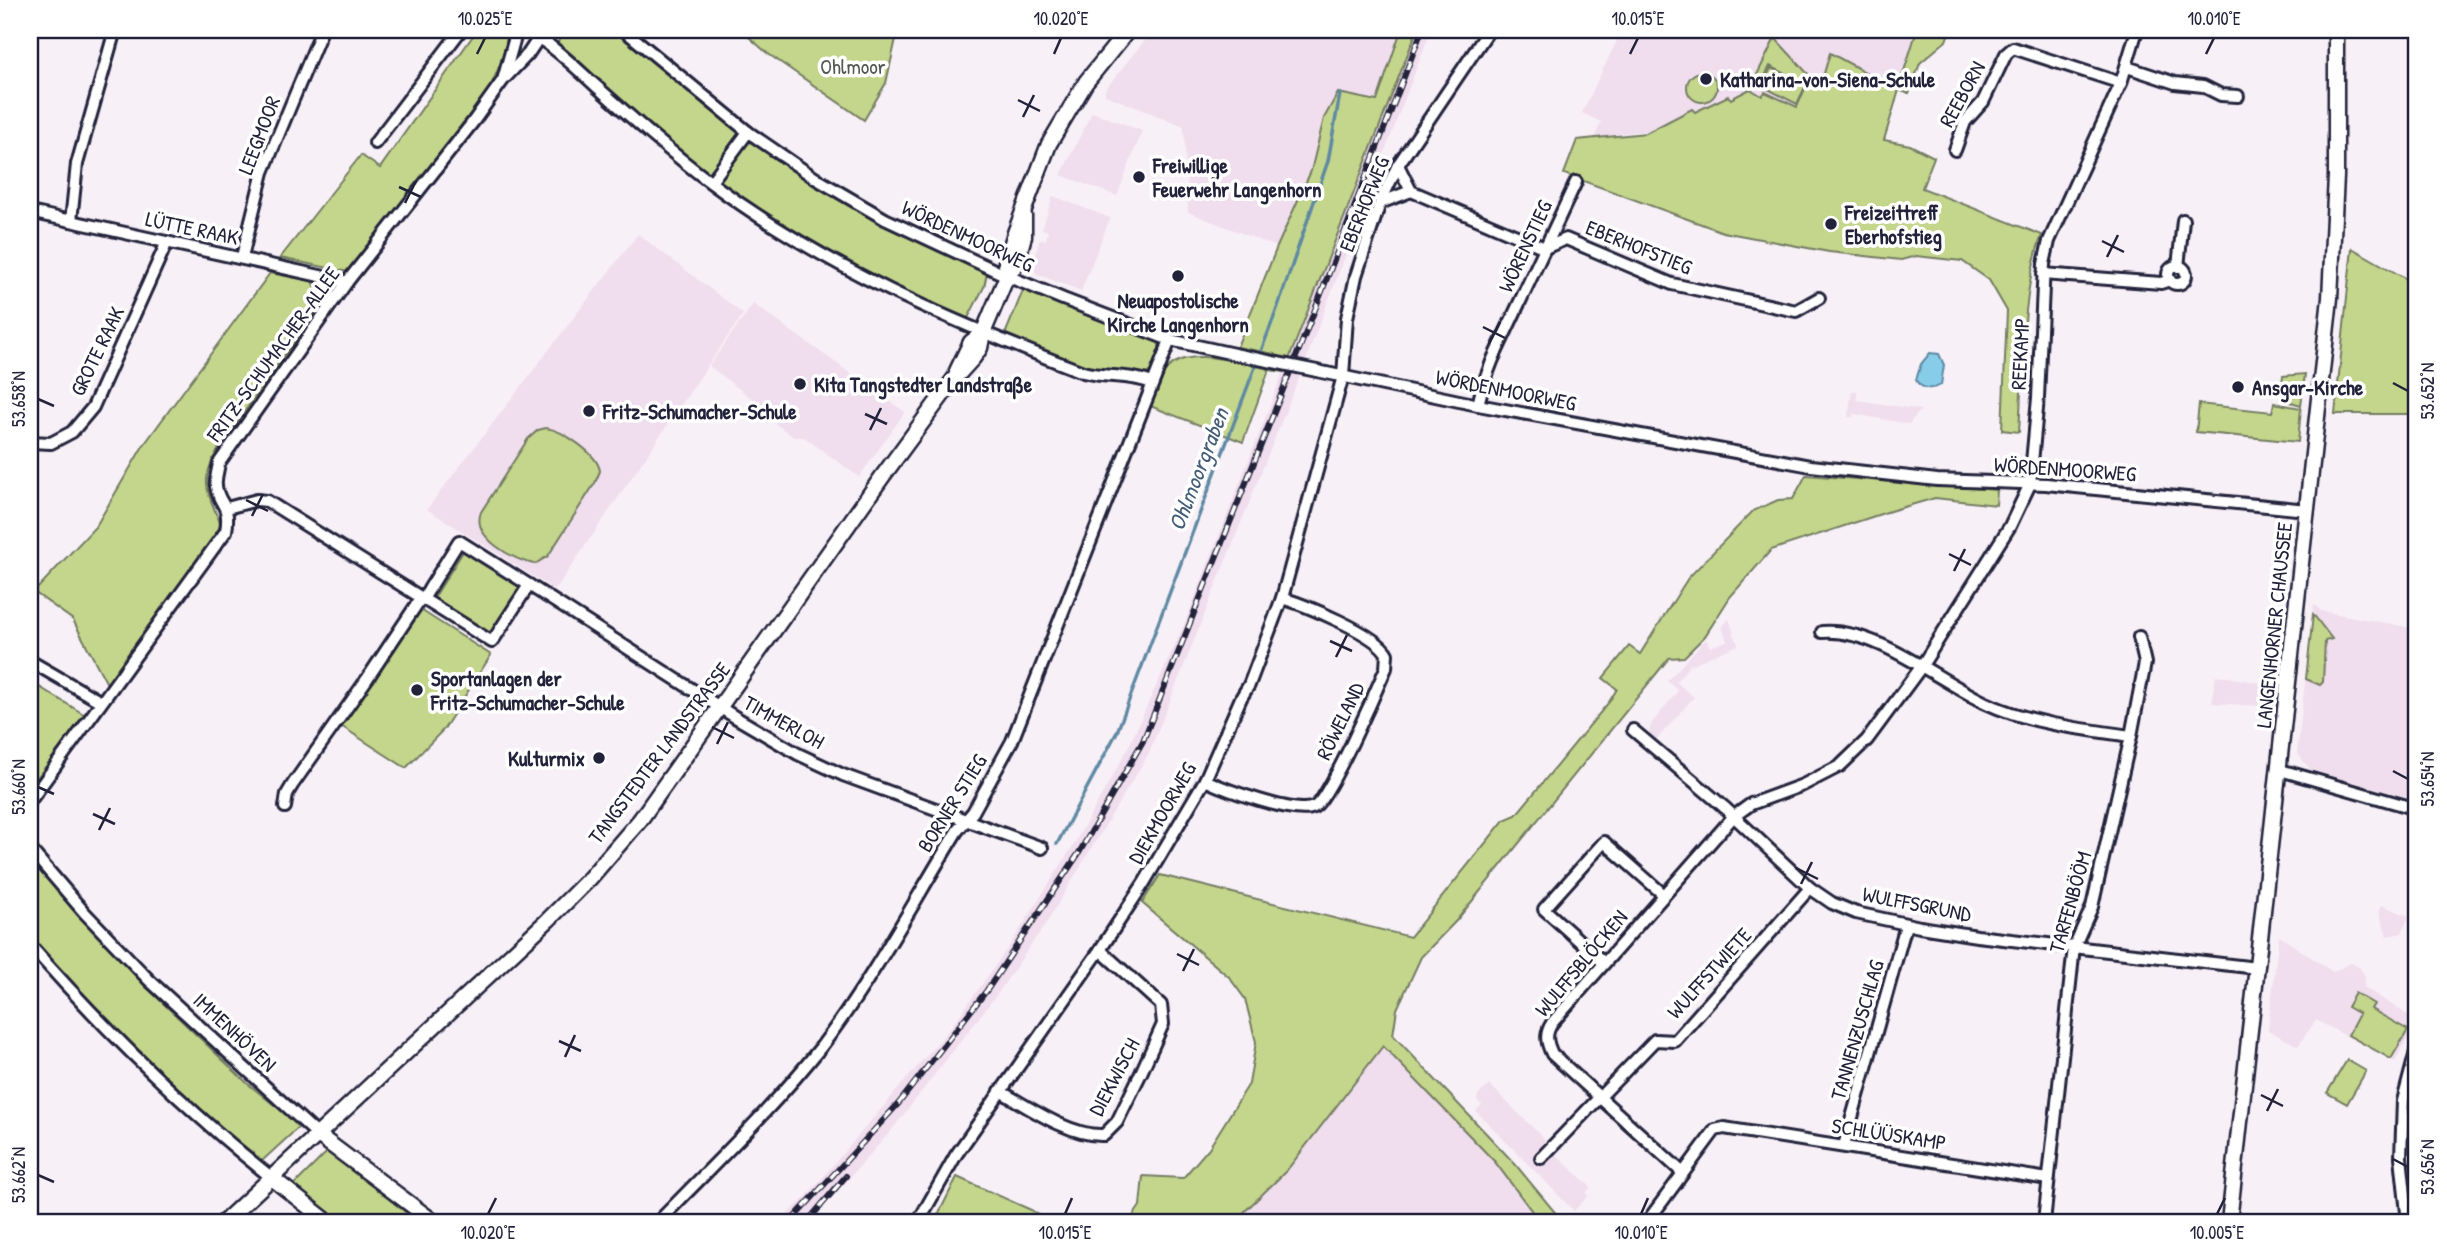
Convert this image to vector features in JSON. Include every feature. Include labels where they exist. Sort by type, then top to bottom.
[{"type":"street","points":[[71,221],[77,164],[115,30]]},
{"type":"street","name":"LEEGMOOR","points":[[242,257],[263,172],[322,30]]},
{"type":"street","points":[[375,144],[461,30]]},
{"type":"street","name":"FRITZ-SCHUMACHER-ALLEE","points":[[503,80],[517,30]]},
{"type":"street","name":"WÖRDENMOORWEG","points":[[624,30],[748,132],[815,178],[885,219],[1007,276],[1170,340],[1478,405],[1811,466],[1937,480],[2030,484],[2307,510]]},
{"type":"street","name":"TANGSTEDTER LANDSTRASSE","points":[[224,1222],[590,878],[640,820],[954,379],[971,342],[983,333],[1007,276],[1006,262],[1015,233],[1024,215],[1036,176],[1061,121],[1086,82],[1128,30]]},
{"type":"street","name":"EBERHOFWEG","points":[[1343,376],[1347,318],[1356,276],[1380,203],[1398,165],[1489,30]]},
{"type":"street","name":"REEKAMP","points":[[1733,817],[1751,804],[1803,785],[1840,765],[1880,725],[2010,526],[2030,484],[2038,398],[2043,274],[2049,241],[2121,83],[2137,30]]},
{"type":"street","name":"LANGENHORNER CHAUSSEE","points":[[2229,1222],[2280,770],[2333,258],[2336,30]]},
{"type":"street","points":[[535,33],[711,183],[810,248],[896,295],[983,333],[1083,372],[1142,379],[1152,383]]},
{"type":"street","name":"FRITZ-SCHUMACHER-ALLEE","points":[[30,801],[226,531],[229,517],[216,487],[219,463],[347,282],[472,122],[535,33]]},
{"type":"street","name":"REEBORN","points":[[1955,150],[1965,122],[1979,110],[2001,63],[2013,48],[2121,83]]},
{"type":"street","points":[[2127,67],[2175,83],[2203,86],[2221,95],[2238,96]]},
{"type":"street","points":[[711,183],[748,132]]},
{"type":"street","points":[[1380,203],[1411,191],[1398,165]]},
{"type":"street","name":"WÖRENSTIEG","points":[[1478,405],[1488,372],[1576,182]]},
{"type":"street","name":"EBERHOFSTIEG","points":[[1411,191],[1545,247],[1566,239],[1672,284],[1796,311],[1819,298]]},
{"type":"street","name":"LÜTTE RAAK","points":[[30,212],[347,282]]},
{"type":"street","points":[[2043,274],[2161,283],[2170,280],[2170,271],[2179,267],[2183,220]]},
{"type":"street","name":"GROTE RAAK","points":[[30,442],[51,443],[72,432],[93,407],[167,242]]},
{"type":"street","name":"BORNER STIEG","points":[[658,1222],[783,1092],[822,1045],[853,1002],[973,812],[1012,741],[1170,340]]},
{"type":"street","name":"DIEKMOORWEG","points":[[918,1222],[956,1155],[1144,883],[1205,780],[1249,685],[1282,598],[1343,376]]},
{"type":"street","points":[[226,508],[257,500],[267,501],[492,642],[529,585]]},
{"type":"street","name":"TIMMERLOH","points":[[285,807],[287,793],[368,680],[459,541],[773,740],[843,775],[965,822],[1042,848]]},
{"type":"street","name":"RÖWELAND","points":[[1205,780],[1230,792],[1276,804],[1305,809],[1315,807],[1337,771],[1386,668],[1387,654],[1376,640],[1301,604],[1282,598]]},
{"type":"street","points":[[1822,632],[1840,630],[1878,644],[1986,703],[2022,716],[2131,736]]},
{"type":"street","name":"TARFENBÖÖM","points":[[2044,1222],[2074,947],[2092,907],[2131,736],[2145,663],[2139,638]]},
{"type":"street","points":[[30,661],[101,702]]},
{"type":"street","name":"WULFFSGRUND","points":[[1633,730],[1810,888],[1832,903],[1856,914],[1977,936],[2257,968]]},
{"type":"street","points":[[2280,770],[2417,808]]},
{"type":"street","name":"WULFFSBLÖCKEN","points":[[1683,1174],[1552,1054],[1546,1042],[1547,1031],[1733,817]]},
{"type":"street","points":[[1604,963],[1544,909],[1604,842],[1664,895]]},
{"type":"street","name":"IMMENHÖVEN","points":[[30,849],[149,981],[318,1135],[434,1222]]},
{"type":"street","name":"WULFFSTWIETE","points":[[1541,1158],[1656,1040],[1675,1041],[1810,888]]},
{"type":"street","name":"TANNENZUSCHLAG","points":[[1844,1146],[1906,925]]},
{"type":"street","points":[[30,945],[112,1034],[209,1125],[328,1222]]},
{"type":"street","name":"DIEKWISCH","points":[[1000,1091],[1066,1126],[1092,1136],[1104,1135],[1117,1122],[1163,1024],[1161,1005],[1100,950]]},
{"type":"street","points":[[2408,1222],[2401,1157],[2403,1101],[2417,1048]]},
{"type":"street","name":"SCHLÜÜSKAMP","points":[[1683,1174],[1715,1130],[1724,1128],[2048,1179]]},
{"type":"street","points":[[1647,1222],[1683,1174]]},
{"type":"shaded area","points":[[1155,30],[1401,30],[1377,101],[1338,93],[1324,118],[1311,171],[1277,247],[1188,212],[1184,126],[1105,95],[1105,90]]},
{"type":"shaded area","points":[[1417,30],[1431,30],[1300,375],[1149,753],[1048,920],[998,993],[891,1131],[810,1222],[778,1222],[805,1198],[952,1026],[1010,945],[1073,846],[1126,752],[1185,623]]},
{"type":"shaded area","name":"Katharina-von-Siena-Schule","points":[[1622,30],[1917,30],[1899,90],[1814,116],[1623,133],[1594,139],[1601,122],[1582,113]]},
{"type":"shaded area","points":[[1092,112],[1142,131],[1117,196],[1061,175]]},
{"type":"shaded area","points":[[1053,196],[1110,218],[1081,291],[1037,274],[1032,267],[1040,239],[1046,240],[1048,231],[1042,229]]},
{"type":"shaded area","name":"Fritz-Schumacher-Schule","points":[[638,234],[743,314],[555,590],[427,509]]},
{"type":"shaded area","name":"Kita Tangstedter Landstraße","points":[[753,304],[905,412],[859,477],[804,437],[794,437],[756,410],[758,403],[709,366]]},
{"type":"shaded area","points":[[1852,391],[1857,391],[1857,400],[1921,410],[1909,424],[1854,414],[1853,417],[1848,417]]},
{"type":"shaded area","points":[[2314,604],[2321,611],[2417,629],[2417,800],[2311,770],[2297,753]]},
{"type":"shaded area","points":[[1729,619],[1738,645],[1690,665],[1676,682],[1694,697],[1656,740],[1648,735],[1652,723],[1678,691],[1667,681],[1706,639],[1710,647],[1727,641],[1722,627]]},
{"type":"shaded area","points":[[2262,674],[2266,675],[2261,706],[2212,703],[2216,675],[2260,683]]},
{"type":"shaded area","points":[[2381,905],[2409,916],[2402,933],[2387,936],[2379,911]]},
{"type":"shaded area","points":[[2279,936],[2333,972],[2351,963],[2360,968],[2365,976],[2364,987],[2417,1021],[2395,1062],[2316,1020],[2298,1046],[2268,1030]]},
{"type":"shaded area","points":[[1383,1045],[1495,1162],[1540,1222],[1234,1222],[1287,1170],[1343,1092]]},
{"type":"shaded area","points":[[1490,1085],[1547,1142],[1555,1154],[1591,1187],[1586,1193],[1588,1196],[1574,1211],[1476,1111],[1482,1105],[1477,1100],[1478,1095]]},
{"type":"green space","points":[[477,30],[501,30],[507,35],[505,53],[490,88],[348,272],[280,258],[361,155],[380,168]]},
{"type":"green space","points":[[563,30],[617,30],[736,128],[852,205],[987,273],[984,287],[966,322],[840,260],[735,194],[644,122],[557,45]]},
{"type":"green space","name":"Ohlmoor","points":[[741,30],[898,30],[886,83],[864,120],[767,53]]},
{"type":"green space","points":[[1401,30],[1417,30],[1284,372],[1269,370],[1243,442],[1150,406],[1162,375],[1171,365],[1183,359],[1212,357],[1270,369],[1275,354],[1237,347],[1311,171],[1324,118],[1338,93],[1377,101]]},
{"type":"green space","points":[[1917,30],[1950,30],[1946,41],[1920,63],[1909,94],[1899,90],[1884,140],[1910,145],[1934,157],[1922,188],[2042,235],[2035,257],[2027,306],[2019,432],[2002,430],[2007,311],[1989,280],[1962,261],[1916,256],[1901,260],[1829,252],[1723,232],[1564,174],[1577,140],[1646,133],[1692,109],[1695,112],[1750,89],[1762,96],[1765,92],[1797,107],[1807,84],[1770,66],[1759,88],[1752,85],[1775,38],[1820,87],[1830,53],[1898,90]]},
{"type":"green space","points":[[1771,68],[1806,85],[1797,104],[1762,86]]},
{"type":"green space","points":[[1702,72],[1708,73],[1716,81],[1716,93],[1708,101],[1702,102],[1696,101],[1688,93],[1687,87],[1688,81],[1696,73]]},
{"type":"green space","points":[[2352,248],[2417,285],[2417,370],[2413,379],[2417,382],[2417,438],[2410,438],[2412,414],[2335,414]]},
{"type":"green space","points":[[270,273],[312,281],[322,303],[213,458],[207,485],[221,525],[193,571],[107,684],[73,620],[34,592],[96,526],[143,446]]},
{"type":"green space","points":[[1024,288],[1157,339],[1159,351],[1151,371],[1139,375],[1121,375],[1101,371],[1004,337]]},
{"type":"green space","points":[[2305,374],[2301,405],[2280,399],[2283,376]]},
{"type":"green space","points":[[2274,403],[2301,408],[2298,442],[2196,432],[2199,404],[2272,412]]},
{"type":"green space","points":[[546,428],[561,433],[586,450],[598,464],[600,471],[548,556],[535,564],[516,558],[496,546],[482,530],[480,521],[481,512],[528,439],[538,430]]},
{"type":"green space","points":[[1806,475],[1997,490],[1996,505],[1935,498],[1771,550],[1730,597],[1705,636],[1684,657],[1669,658],[1456,921],[1421,957],[1397,1009],[1393,1035],[1515,1164],[1563,1222],[1540,1222],[1495,1162],[1383,1046],[1287,1170],[1234,1222],[1129,1222],[1140,1206],[1143,1176],[1183,1178],[1209,1148],[1249,1084],[1256,1042],[1245,999],[1229,977],[1142,903],[1160,875],[1410,937],[1504,820],[1516,815],[1609,702],[1617,689],[1603,678],[1629,646],[1640,654],[1688,578],[1753,511],[1778,500],[1793,499]]},
{"type":"green space","points":[[464,550],[522,587],[489,637],[432,601]]},
{"type":"green space","name":"Sportanlagen der Fritz-Schumacher-Schule","points":[[419,609],[491,655],[444,729],[406,768],[341,726]]},
{"type":"green space","points":[[2313,614],[2332,639],[2325,641],[2323,682],[2320,685],[2306,679]]},
{"type":"green space","points":[[33,683],[85,715],[30,787],[30,687]]},
{"type":"green space","points":[[30,860],[145,986],[247,1083],[300,1126],[262,1161],[215,1123],[81,996],[30,938]]},
{"type":"green space","points":[[2355,993],[2374,1004],[2371,1009],[2408,1030],[2391,1059],[2348,1035],[2359,1014],[2347,1007]]},
{"type":"green space","points":[[2347,1060],[2366,1071],[2347,1104],[2327,1093]]},
{"type":"green space","points":[[328,1151],[419,1222],[340,1222],[292,1187]]},
{"type":"green space","points":[[957,1177],[1031,1210],[1049,1222],[954,1222],[938,1215]]},
{"type":"water","points":[[1930,353],[1939,354],[1944,365],[1941,385],[1934,388],[1921,386],[1916,380],[1921,364]]},
{"type":"waterway","name":"Ohlmoorgraben","points":[[1057,844],[1117,732],[1277,309],[1328,161],[1340,94]]},
{"type":"railway","points":[[790,1222],[899,1103],[987,990],[1079,853],[1143,741],[1316,307],[1422,30]]},
{"type":"railway","points":[[807,1222],[846,1176]]},
{"type":"place","name":"Katharina-von-Siena-Schule","points":[[1706,79]]},
{"type":"place","name":"Freiwillige Feuerwehr Langenhorn","points":[[1139,177]]},
{"type":"place","name":"Freizeittreff Eberhofstieg","points":[[1831,224]]},
{"type":"place","name":"Neuapostolische Kirche Langenhorn","points":[[1178,276]]},
{"type":"place","name":"Kita Tangstedter Landstraße","points":[[800,384]]},
{"type":"place","name":"Ansgar-Kirche","points":[[2238,387]]},
{"type":"place","name":"Fritz-Schumacher-Schule","points":[[589,411]]},
{"type":"place","name":"Sportanlagen der Fritz-Schumacher-Schule","points":[[417,690]]},
{"type":"place","name":"Kulturmix","points":[[599,758]]}]
